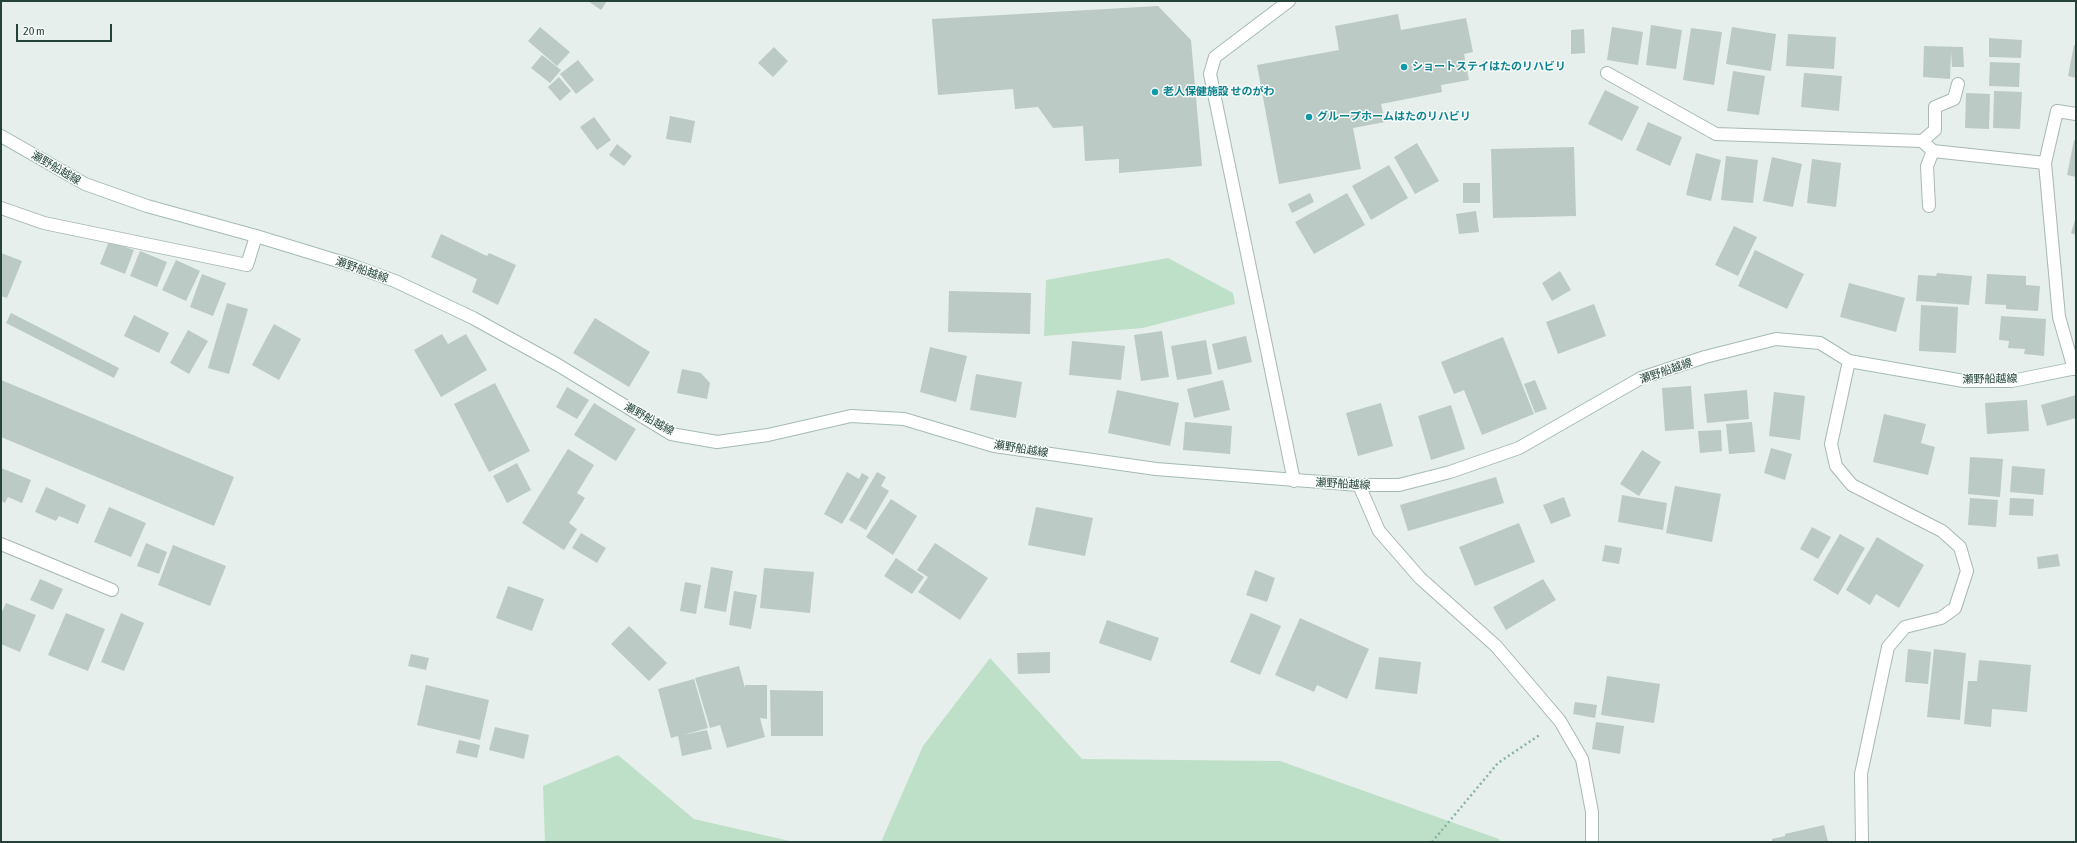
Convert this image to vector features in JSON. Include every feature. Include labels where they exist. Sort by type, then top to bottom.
[{"type":"street","points":[[1289,1],[1215,57],[1210,74],[1294,481]]},
{"type":"street","points":[[1607,73],[1716,134],[1922,141],[1933,150],[2045,163]]},
{"type":"street","points":[[1922,141],[1935,130],[1935,107],[1954,99],[1958,84]]},
{"type":"street","points":[[2075,369],[2059,317],[2045,163],[2057,111],[2076,114]]},
{"type":"street","name":"瀬野船越線","points":[[1,136],[85,184],[147,206],[256,236],[351,265],[395,281],[473,318],[558,365],[671,434],[717,442],[768,435],[851,416],[904,419],[994,446],[1156,469],[1359,486],[1399,485],[1450,472],[1519,448],[1641,378],[1705,358],[1776,339],[1820,343],[1849,361],[1964,381],[2012,381],[2075,369]]},
{"type":"street","points":[[1929,206],[1927,166],[1933,150]]},
{"type":"street","points":[[1,208],[44,223],[247,265],[256,236]]},
{"type":"street","points":[[1849,361],[1831,444],[1836,466],[1852,485],[1942,531],[1960,547],[1967,571],[1955,608],[1941,618],[1905,627],[1888,647],[1861,774],[1862,842]]},
{"type":"street","points":[[1359,486],[1379,531],[1420,578],[1496,646],[1560,721],[1582,759],[1592,812],[1592,842]]},
{"type":"street","points":[[1,544],[112,590]]},
{"type":"path","points":[[1432,842],[1498,763],[1560,721]]},
{"type":"green space","points":[[1168,258],[1233,293],[1235,304],[1143,328],[1044,336],[1046,280]]},
{"type":"green space","points":[[990,658],[1082,759],[1280,761],[1499,839],[1500,842],[881,842],[923,746]]},
{"type":"green space","points":[[618,755],[694,819],[794,842],[545,842],[543,786]]},
{"type":"building","points":[[588,1],[607,1],[601,10]]},
{"type":"building","name":"老人保健施設 せのがわ","points":[[1158,6],[1191,40],[1202,166],[1119,173],[1119,159],[1085,161],[1083,126],[1053,128],[1038,107],[1015,109],[1013,89],[938,95],[932,19]]},
{"type":"building","points":[[1398,14],[1401,30],[1466,18],[1473,52],[1464,54],[1469,80],[1441,85],[1442,92],[1381,104],[1385,122],[1353,128],[1361,169],[1279,184],[1257,65],[1339,50],[1335,26]]},
{"type":"building","points":[[1651,25],[1682,30],[1676,69],[1646,65]]},
{"type":"building","points":[[540,27],[570,52],[557,66],[528,41]]},
{"type":"building","points":[[1612,27],[1643,32],[1638,65],[1607,60]]},
{"type":"building","points":[[1732,27],[1776,34],[1771,71],[1726,64]]},
{"type":"building","points":[[1691,28],[1722,32],[1714,85],[1683,80]]},
{"type":"building","points":[[1584,29],[1585,53],[1571,54],[1571,30]]},
{"type":"building","points":[[1788,34],[1836,37],[1834,69],[1786,66]]},
{"type":"building","points":[[1989,38],[2022,40],[2021,58],[1989,57]]},
{"type":"building","points":[[2074,45],[2076,45],[2076,78],[2068,76]]},
{"type":"building","points":[[1924,46],[1963,47],[1964,67],[1952,67],[1951,51],[1950,79],[1923,77]]},
{"type":"building","points":[[774,47],[788,61],[773,77],[758,63]]},
{"type":"building","points":[[542,55],[561,70],[550,83],[531,68]]},
{"type":"building","points":[[578,60],[594,80],[576,94],[560,74]]},
{"type":"building","points":[[1990,62],[2020,63],[2019,87],[1989,86]]},
{"type":"building","points":[[1733,71],[1765,76],[1759,115],[1727,111]]},
{"type":"building","points":[[1804,73],[1842,76],[1839,111],[1801,107]]},
{"type":"building","points":[[559,77],[571,91],[560,101],[548,87]]},
{"type":"building","points":[[1605,90],[1639,107],[1622,141],[1588,124]]},
{"type":"building","points":[[1994,91],[2022,92],[2020,129],[1993,128]]},
{"type":"building","points":[[1966,93],[1990,94],[1989,129],[1965,128]]},
{"type":"building","points":[[670,116],[695,121],[691,143],[666,139]]},
{"type":"building","points":[[594,117],[611,140],[597,150],[580,127]]},
{"type":"building","points":[[1648,122],[1682,137],[1670,166],[1636,150]]},
{"type":"building","points":[[2074,140],[2076,140],[2076,177],[2067,175]]},
{"type":"building","points":[[1417,143],[1439,181],[1415,194],[1394,157]]},
{"type":"building","points":[[617,144],[632,156],[624,166],[609,155]]},
{"type":"building","points":[[1574,147],[1576,216],[1493,218],[1491,149]]},
{"type":"building","points":[[1696,153],[1721,160],[1711,201],[1686,195]]},
{"type":"building","points":[[1726,156],[1758,160],[1753,203],[1721,200]]},
{"type":"building","points":[[1772,157],[1802,164],[1793,207],[1763,201]]},
{"type":"building","points":[[1812,159],[1841,163],[1836,207],[1807,203]]},
{"type":"building","points":[[1389,165],[1408,198],[1371,220],[1352,186]]},
{"type":"building","points":[[1463,183],[1480,183],[1480,203],[1463,203]]},
{"type":"building","points":[[1310,193],[1314,202],[1292,213],[1288,204]]},
{"type":"building","points":[[1347,193],[1365,225],[1314,254],[1295,222]]},
{"type":"building","points":[[1476,211],[1479,232],[1459,234],[1456,214]]},
{"type":"building","points":[[2076,217],[2076,235],[2071,233]]},
{"type":"building","points":[[1734,226],[1757,237],[1738,276],[1715,265]]},
{"type":"building","points":[[441,234],[487,256],[489,253],[516,265],[498,305],[472,292],[477,279],[431,257]]},
{"type":"building","points":[[109,241],[134,250],[125,274],[100,264]]},
{"type":"building","points":[[1755,250],[1804,274],[1787,309],[1738,286]]},
{"type":"building","points":[[140,251],[167,262],[157,287],[130,276]]},
{"type":"building","points":[[1,253],[22,261],[7,298],[1,296]]},
{"type":"building","points":[[176,260],[200,271],[186,301],[162,290]]},
{"type":"building","points":[[1560,271],[1571,290],[1552,301],[1542,283]]},
{"type":"building","points":[[1937,273],[1972,276],[1969,305],[1916,301],[1918,275],[1936,276]]},
{"type":"building","points":[[202,274],[226,283],[213,316],[190,307]]},
{"type":"building","points":[[1987,274],[2026,276],[2026,285],[2040,286],[2038,311],[2006,309],[2006,305],[1985,304]]},
{"type":"building","points":[[1849,283],[1905,298],[1896,332],[1840,317]]},
{"type":"building","points":[[949,291],[1031,293],[1030,334],[948,332]]},
{"type":"building","points":[[227,303],[248,309],[229,374],[208,368]]},
{"type":"building","points":[[1594,304],[1606,336],[1558,354],[1546,322]]},
{"type":"building","points":[[1921,305],[1958,307],[1956,353],[1919,351]]},
{"type":"building","points":[[11,313],[119,368],[114,378],[6,323]]},
{"type":"building","points":[[134,315],[169,333],[159,353],[124,336]]},
{"type":"building","points":[[2001,316],[2046,319],[2044,356],[2024,354],[2025,349],[2008,348],[2009,341],[1999,340]]},
{"type":"building","points":[[595,318],[650,352],[629,387],[573,353]]},
{"type":"building","points":[[274,324],[301,339],[279,380],[252,365]]},
{"type":"building","points":[[188,330],[208,341],[189,374],[170,363]]},
{"type":"building","points":[[1162,331],[1169,377],[1141,381],[1134,335]]},
{"type":"building","points":[[442,334],[448,344],[466,334],[487,370],[441,397],[414,350]]},
{"type":"building","points":[[1246,336],[1252,362],[1218,370],[1212,344]]},
{"type":"building","points":[[1503,337],[1534,414],[1482,435],[1464,390],[1454,394],[1441,362]]},
{"type":"building","points":[[1206,340],[1212,374],[1177,380],[1171,346]]},
{"type":"building","points":[[1072,341],[1125,346],[1121,380],[1069,375]]},
{"type":"building","points":[[930,347],[967,356],[956,402],[920,392]]},
{"type":"building","points":[[682,369],[701,373],[710,383],[707,399],[677,393]]},
{"type":"building","points":[[976,374],[1022,382],[1016,418],[970,410]]},
{"type":"building","points":[[1,380],[234,477],[214,526],[1,437]]},
{"type":"building","points":[[1223,380],[1230,410],[1194,418],[1187,389]]},
{"type":"building","points":[[1535,380],[1547,409],[1535,413],[1524,384]]},
{"type":"building","points":[[495,383],[530,451],[489,472],[454,404]]},
{"type":"building","points":[[1691,386],[1694,429],[1665,431],[1662,388]]},
{"type":"building","points":[[567,387],[589,400],[577,419],[556,407]]},
{"type":"building","points":[[1117,390],[1179,403],[1170,446],[1108,433]]},
{"type":"building","points":[[1747,390],[1749,419],[1707,423],[1704,394]]},
{"type":"building","points":[[1774,392],[1805,396],[1800,440],[1769,436]]},
{"type":"building","points":[[2076,395],[2076,418],[2047,426],[2041,405]]},
{"type":"building","points":[[2027,400],[2029,431],[1987,434],[1985,403]]},
{"type":"building","points":[[594,403],[636,429],[616,461],[574,435]]},
{"type":"building","points":[[1381,403],[1393,446],[1358,456],[1346,413]]},
{"type":"building","points":[[1451,405],[1465,449],[1431,460],[1418,416]]},
{"type":"building","points":[[1884,414],[1926,424],[1921,443],[1935,447],[1928,475],[1873,462]]},
{"type":"building","points":[[1185,422],[1232,426],[1230,454],[1183,450]]},
{"type":"building","points":[[1752,422],[1755,452],[1729,454],[1726,424]]},
{"type":"building","points":[[1721,430],[1722,451],[1700,453],[1698,431]]},
{"type":"building","points":[[1771,448],[1792,454],[1785,480],[1764,473]]},
{"type":"building","points":[[568,449],[594,465],[577,493],[585,498],[569,523],[577,529],[564,550],[522,523]]},
{"type":"building","points":[[1642,450],[1661,462],[1639,496],[1620,484]]},
{"type":"building","points":[[1970,457],[2003,459],[2000,497],[1968,494]]},
{"type":"building","points":[[517,463],[531,490],[507,503],[493,476]]},
{"type":"building","points":[[2012,466],[2045,469],[2043,495],[2010,492]]},
{"type":"building","points":[[1,468],[31,480],[22,503],[8,497],[5,503],[1,501]]},
{"type":"building","points":[[847,472],[859,479],[862,473],[869,477],[842,524],[824,514]]},
{"type":"building","points":[[877,472],[886,477],[881,486],[889,491],[866,530],[849,520]]},
{"type":"building","points":[[1496,477],[1504,503],[1408,531],[1400,505]]},
{"type":"building","points":[[1675,486],[1721,494],[1712,542],[1666,533]]},
{"type":"building","points":[[46,487],[86,505],[78,524],[59,516],[56,521],[35,512]]},
{"type":"building","points":[[1622,495],[1667,503],[1663,530],[1618,522]]},
{"type":"building","points":[[1564,497],[1571,516],[1551,524],[1543,505]]},
{"type":"building","points":[[1970,498],[1998,500],[1996,527],[1968,525]]},
{"type":"building","points":[[2010,498],[2034,499],[2033,516],[2009,515]]},
{"type":"building","points":[[891,499],[917,516],[893,555],[866,537]]},
{"type":"building","points":[[109,507],[146,523],[131,557],[94,542]]},
{"type":"building","points":[[1036,507],[1093,518],[1085,556],[1028,545]]},
{"type":"building","points":[[1519,523],[1535,562],[1475,586],[1459,547]]},
{"type":"building","points":[[1812,527],[1831,537],[1818,559],[1800,549]]},
{"type":"building","points":[[581,533],[606,548],[597,563],[572,548]]},
{"type":"building","points":[[1840,534],[1865,548],[1838,595],[1813,580]]},
{"type":"building","points":[[1877,537],[1924,565],[1899,608],[1876,594],[1870,605],[1846,590]]},
{"type":"building","points":[[146,543],[167,552],[159,574],[137,566]]},
{"type":"building","points":[[935,543],[988,578],[960,620],[918,592],[928,577],[917,570]]},
{"type":"building","points":[[173,545],[226,566],[210,606],[158,585]]},
{"type":"building","points":[[1605,545],[1622,548],[1619,564],[1602,561]]},
{"type":"building","points":[[2058,554],[2060,566],[2038,569],[2037,557]]},
{"type":"building","points":[[896,558],[924,577],[912,594],[884,576]]},
{"type":"building","points":[[711,567],[733,571],[726,612],[704,608]]},
{"type":"building","points":[[764,568],[814,572],[810,613],[760,608]]},
{"type":"building","points":[[1255,570],[1275,578],[1267,602],[1246,595]]},
{"type":"building","points":[[40,579],[63,589],[53,610],[30,600]]},
{"type":"building","points":[[1543,579],[1556,600],[1506,630],[1493,607]]},
{"type":"building","points":[[685,582],[701,585],[696,614],[680,611]]},
{"type":"building","points":[[508,586],[544,599],[532,631],[496,618]]},
{"type":"building","points":[[734,591],[757,595],[751,629],[729,625]]},
{"type":"building","points":[[6,603],[36,615],[20,652],[1,644],[1,614]]},
{"type":"building","points":[[66,613],[105,629],[88,671],[48,655]]},
{"type":"building","points":[[121,613],[144,623],[124,671],[101,662]]},
{"type":"building","points":[[1251,613],[1281,626],[1260,675],[1230,662]]},
{"type":"building","points":[[1300,618],[1369,649],[1347,699],[1317,685],[1314,692],[1275,675]]},
{"type":"building","points":[[1107,620],[1159,638],[1151,661],[1099,643]]},
{"type":"building","points":[[629,626],[667,663],[649,681],[611,644]]},
{"type":"building","points":[[1908,649],[1931,652],[1928,684],[1905,682]]},
{"type":"building","points":[[1934,649],[1966,653],[1960,720],[1927,717]]},
{"type":"building","points":[[1050,652],[1050,673],[1018,674],[1017,653]]},
{"type":"building","points":[[411,654],[429,658],[426,670],[408,666]]},
{"type":"building","points":[[1379,657],[1421,662],[1417,694],[1375,689]]},
{"type":"building","points":[[1979,660],[2031,665],[2027,712],[1992,709],[1991,727],[1964,724],[1968,681],[1977,681]]},
{"type":"building","points":[[739,666],[745,688],[745,685],[767,685],[767,719],[760,718],[765,737],[727,748],[720,725],[710,728],[695,678]]},
{"type":"building","points":[[1607,676],[1660,684],[1654,723],[1601,715]]},
{"type":"building","points":[[694,679],[708,728],[683,735],[707,730],[712,749],[682,756],[678,736],[671,738],[658,689]]},
{"type":"building","points":[[426,685],[489,700],[480,740],[417,725]]},
{"type":"building","points":[[770,690],[823,691],[823,736],[771,736]]},
{"type":"building","points":[[1575,702],[1597,705],[1595,718],[1573,714]]},
{"type":"building","points":[[1596,722],[1624,726],[1620,754],[1592,749]]},
{"type":"building","points":[[495,727],[529,735],[524,759],[489,750]]},
{"type":"building","points":[[459,740],[480,745],[477,758],[456,753]]},
{"type":"building","points":[[1824,825],[1828,842],[1772,842],[1772,839],[1785,836],[1785,834]]},
{"type":"place","name":"ショートステイはたのリハビリ","points":[[1404,67]]},
{"type":"place","name":"老人保健施設 せのがわ","points":[[1155,92]]},
{"type":"place","name":"グループホームはたのリハビリ","points":[[1309,117]]}]
